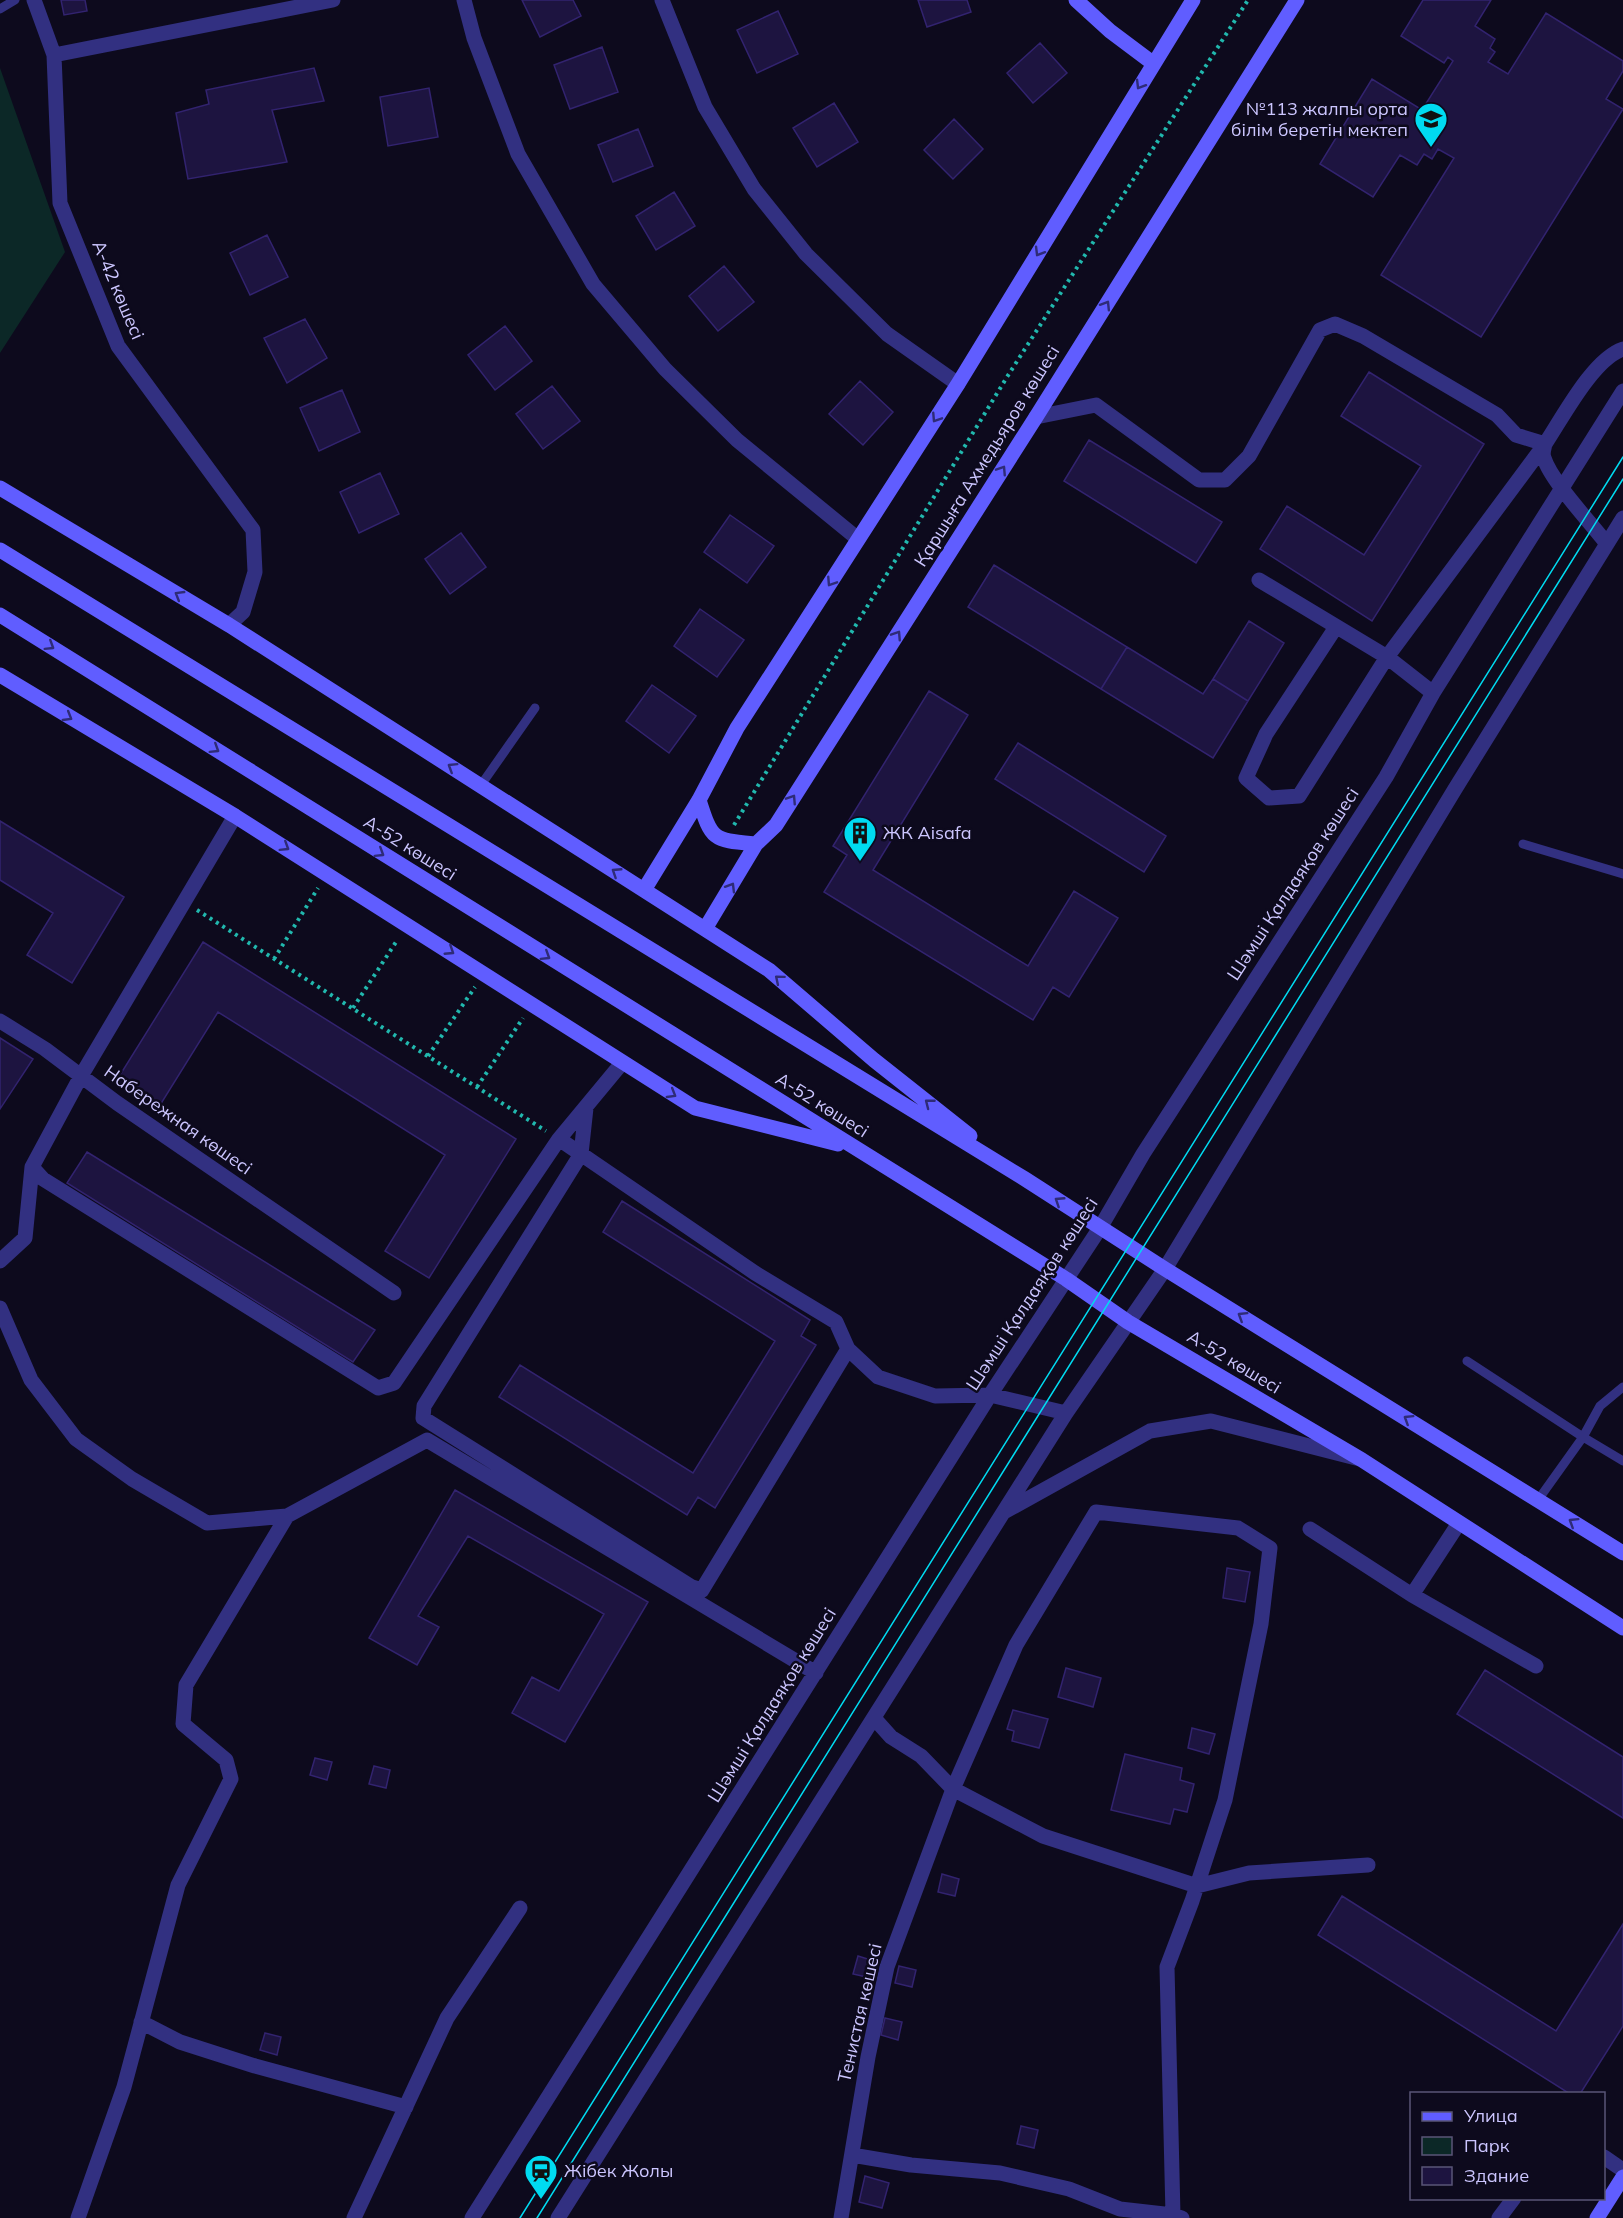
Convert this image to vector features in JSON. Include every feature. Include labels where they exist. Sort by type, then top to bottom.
[{"type":"street","name":"А-42 көшесі","points":[[34,0],[54,55],[60,203],[118,346],[253,530],[255,572],[243,612],[229,625]]},
{"type":"street","points":[[54,55],[333,0]]},
{"type":"street","points":[[464,0],[474,38],[518,154],[593,284],[665,369],[737,440],[858,539]]},
{"type":"street","points":[[662,0],[705,107],[754,189],[806,254],[887,334],[958,384]]},
{"type":"street","points":[[1076,0],[1110,31],[1154,64]]},
{"type":"street","points":[[644,890],[699,800],[737,728],[958,384],[1193,0]]},
{"type":"street","name":"Қаршыға Ахмедьяров көшесі","points":[[705,929],[756,844],[776,825],[1036,417],[1297,0]]},
{"type":"street","points":[[1036,417],[1096,405],[1199,480],[1225,480],[1249,456],[1320,330],[1335,324],[1363,336],[1497,415],[1516,435],[1545,444]]},
{"type":"street","points":[[1336,627],[1266,734],[1245,778],[1269,798],[1299,796],[1388,657],[1545,444],[1596,368],[1611,354],[1623,350]]},
{"type":"street","name":"Шәмші Қалдаяқов көшесі","points":[[472,2218],[990,1395],[1100,1228],[1143,1154],[1386,777],[1433,693],[1623,391]]},
{"type":"street","points":[[1545,444],[1543,453],[1545,460],[1562,487],[1607,544]]},
{"type":"street","points":[[0,488],[229,625],[769,970],[874,1059],[1024,1179]]},
{"type":"street","points":[[558,2218],[1066,1413],[1165,1269],[1455,789],[1623,518]]},
{"type":"street","points":[[0,550],[1024,1179],[1623,1553]]},
{"type":"street","points":[[1259,580],[1388,657],[1433,693]]},
{"type":"street","name":"А-52 көшесі","points":[[0,615],[1066,1279],[1128,1322],[1362,1460],[1623,1628]]},
{"type":"street","points":[[0,675],[235,816],[694,1108],[852,1147]]},
{"type":"street","points":[[699,800],[708,830],[724,841],[756,844]]},
{"type":"street","points":[[0,1021],[45,1049],[81,1076],[235,816]]},
{"type":"street","points":[[32,1167],[54,1186],[378,1388],[393,1383],[559,1139],[622,1063]]},
{"type":"street","name":"Набережная көшесі","points":[[0,1261],[25,1238],[32,1167],[81,1076],[394,1293]]},
{"type":"street","points":[[586,1108],[581,1154],[424,1406],[423,1418],[692,1587],[702,1590],[848,1349]]},
{"type":"street","points":[[559,1139],[610,1176],[755,1272],[836,1322],[848,1349],[878,1377],[935,1396],[990,1395],[1066,1413]]},
{"type":"street","points":[[0,1308],[31,1380],[76,1439],[132,1479],[207,1523],[287,1516],[428,1440],[816,1673]]},
{"type":"street","points":[[1003,1513],[1150,1431],[1211,1421],[1362,1460]]},
{"type":"street","name":"Тенистая көшесі","points":[[841,2218],[868,2056],[887,1967],[953,1789],[1016,1645],[1096,1512],[1238,1528],[1270,1548],[1261,1624],[1230,1777],[1225,1800],[1197,1886]]},
{"type":"street","points":[[78,2218],[124,2087],[178,1885],[231,1779],[226,1760],[183,1724],[186,1685],[287,1516]]},
{"type":"street","points":[[1412,1595],[1459,1522]]},
{"type":"street","points":[[1310,1530],[1412,1595],[1536,1666]]},
{"type":"street","points":[[874,1719],[891,1737],[921,1756],[953,1789],[1043,1836],[1197,1886],[1249,1873],[1368,1865]]},
{"type":"street","points":[[852,2155],[912,2165],[1000,2173],[1069,2189],[1120,2209],[1174,2217],[1167,1967],[1197,1886]]},
{"type":"street","points":[[354,2218],[447,2018],[520,1908]]},
{"type":"street","points":[[141,2022],[180,2042],[244,2063],[405,2107]]},
{"type":"street","points":[[1605,2158],[1623,2170]]},
{"type":"street","points":[[1597,2218],[1623,2177]]},
{"type":"street","points":[[1499,2218],[1513,2200]]},
{"type":"lane","points":[[0,9],[15,0]]},
{"type":"lane","points":[[481,785],[535,708]]},
{"type":"lane","points":[[1523,844],[1623,874]]},
{"type":"lane","points":[[1467,1361],[1623,1461]]},
{"type":"lane","points":[[1538,1500],[1583,1437],[1600,1406],[1623,1387]]},
{"type":"path","points":[[724,841],[1007,377],[1248,0]]},
{"type":"path","points":[[274,959],[327,874]]},
{"type":"path","points":[[184,902],[559,1139]]},
{"type":"path","points":[[353,1008],[408,924]]},
{"type":"path","points":[[428,1056],[484,973]]},
{"type":"path","points":[[477,1087],[532,1004]]},
{"type":"green space","points":[[0,68],[65,252],[0,353]]},
{"type":"building","points":[[61,0],[85,0],[87,11],[64,15]]},
{"type":"building","points":[[522,0],[573,0],[581,16],[540,37]]},
{"type":"building","points":[[918,0],[967,0],[971,12],[927,27]]},
{"type":"building","points":[[1423,0],[1491,0],[1475,26],[1495,39],[1490,48],[1495,52],[1488,62],[1508,74],[1546,13],[1623,61],[1623,71],[1606,99],[1623,109],[1481,337],[1381,275],[1454,158],[1438,149],[1432,159],[1424,154],[1417,165],[1400,155],[1373,197],[1320,164],[1372,79],[1422,110],[1453,61],[1448,57],[1444,63],[1401,36]]},
{"type":"building","points":[[778,11],[798,54],[757,73],[737,30]]},
{"type":"building","points":[[1040,43],[1067,73],[1033,103],[1007,73]]},
{"type":"building","points":[[602,47],[618,92],[570,109],[554,65]]},
{"type":"building","points":[[314,68],[324,101],[272,110],[287,162],[188,179],[176,113],[209,104],[206,90]]},
{"type":"building","points":[[429,88],[438,137],[388,146],[380,97]]},
{"type":"building","points":[[834,103],[858,142],[817,167],[793,128]]},
{"type":"building","points":[[954,119],[983,149],[953,179],[924,150]]},
{"type":"building","points":[[638,129],[653,166],[613,182],[598,145]]},
{"type":"building","points":[[674,192],[695,226],[656,250],[636,216]]},
{"type":"building","points":[[267,235],[288,277],[250,295],[230,253]]},
{"type":"building","points":[[724,266],[754,302],[718,331],[689,296]]},
{"type":"building","points":[[305,319],[327,358],[287,383],[264,338]]},
{"type":"building","points":[[505,326],[532,361],[495,390],[468,355]]},
{"type":"building","points":[[1369,372],[1484,444],[1372,621],[1260,549],[1287,506],[1364,555],[1421,466],[1341,416]]},
{"type":"building","points":[[860,381],[893,412],[863,445],[829,414]]},
{"type":"building","points":[[552,386],[580,421],[543,449],[516,414]]},
{"type":"building","points":[[342,390],[360,432],[319,451],[300,408]]},
{"type":"building","points":[[1089,440],[1222,522],[1196,563],[1064,481]]},
{"type":"building","points":[[380,473],[399,514],[359,533],[340,492]]},
{"type":"building","points":[[730,515],[774,546],[747,583],[704,552]]},
{"type":"building","points":[[461,533],[486,567],[450,594],[425,559]]},
{"type":"building","points":[[994,565],[1127,647],[1101,689],[968,607]]},
{"type":"building","points":[[700,609],[744,640],[717,677],[674,646]]},
{"type":"building","points":[[1249,621],[1284,643],[1248,701],[1213,679]]},
{"type":"building","points":[[1127,647],[1203,694],[1213,679],[1248,701],[1213,758],[1101,689]]},
{"type":"building","points":[[652,685],[696,716],[669,753],[626,721]]},
{"type":"building","name":"ЖК Aisafa","points":[[929,691],[968,715],[873,870],[1028,966],[1074,891],[1118,918],[1069,997],[1053,987],[1033,1020],[824,892],[847,855],[833,846]]},
{"type":"building","points":[[1018,743],[1166,836],[1144,872],[995,779]]},
{"type":"building","points":[[0,821],[124,897],[72,983],[27,955],[53,913],[0,880]]},
{"type":"building","points":[[203,942],[516,1139],[429,1278],[385,1251],[445,1155],[218,1012],[157,1110],[115,1083]]},
{"type":"building","points":[[0,1038],[33,1059],[0,1109]]},
{"type":"building","points":[[87,1152],[375,1330],[353,1362],[67,1183]]},
{"type":"building","points":[[622,1201],[810,1320],[801,1336],[816,1345],[715,1508],[698,1497],[687,1515],[499,1397],[520,1365],[693,1473],[775,1341],[603,1232]]},
{"type":"building","points":[[455,1490],[648,1602],[565,1742],[512,1713],[532,1677],[559,1691],[604,1614],[468,1536],[418,1616],[439,1627],[417,1665],[369,1638]]},
{"type":"building","points":[[1227,1568],[1250,1572],[1245,1602],[1223,1598]]},
{"type":"building","points":[[1066,1668],[1101,1678],[1093,1707],[1058,1697]]},
{"type":"building","points":[[1485,1670],[1623,1757],[1623,1818],[1457,1714]]},
{"type":"building","points":[[1013,1710],[1048,1719],[1039,1748],[1012,1741],[1014,1731],[1007,1729]]},
{"type":"building","points":[[1192,1728],[1215,1734],[1209,1754],[1188,1748]]},
{"type":"building","points":[[1125,1754],[1182,1768],[1180,1780],[1194,1784],[1187,1812],[1174,1809],[1170,1824],[1111,1810]]},
{"type":"building","points":[[315,1758],[332,1762],[327,1780],[310,1775]]},
{"type":"building","points":[[374,1766],[390,1770],[386,1788],[369,1784]]},
{"type":"building","points":[[942,1874],[959,1879],[955,1896],[938,1892]]},
{"type":"building","points":[[1342,1896],[1556,2031],[1623,1924],[1623,2026],[1581,2092],[1567,2092],[1318,1935]]},
{"type":"building","points":[[858,1956],[874,1961],[871,1978],[853,1974]]},
{"type":"building","points":[[899,1966],[916,1970],[912,1987],[895,1983]]},
{"type":"building","points":[[885,2018],[902,2022],[898,2040],[881,2035]]},
{"type":"building","points":[[265,2033],[281,2037],[277,2055],[260,2050]]},
{"type":"building","points":[[1021,2126],[1038,2130],[1034,2148],[1017,2144]]},
{"type":"building","points":[[865,2176],[889,2183],[882,2208],[859,2202]]},
{"type":"tram line","points":[[520,2218],[1623,457]]},
{"type":"tram line","points":[[537,2218],[1623,479]]},
{"type":"place","name":"№113 жалпы орта білім беретін мектеп","points":[[1431,148]]},
{"type":"place","name":"ЖК Aisafa","points":[[860,862]]},
{"type":"place","name":"Жібек Жолы","points":[[541,2200]]}]
